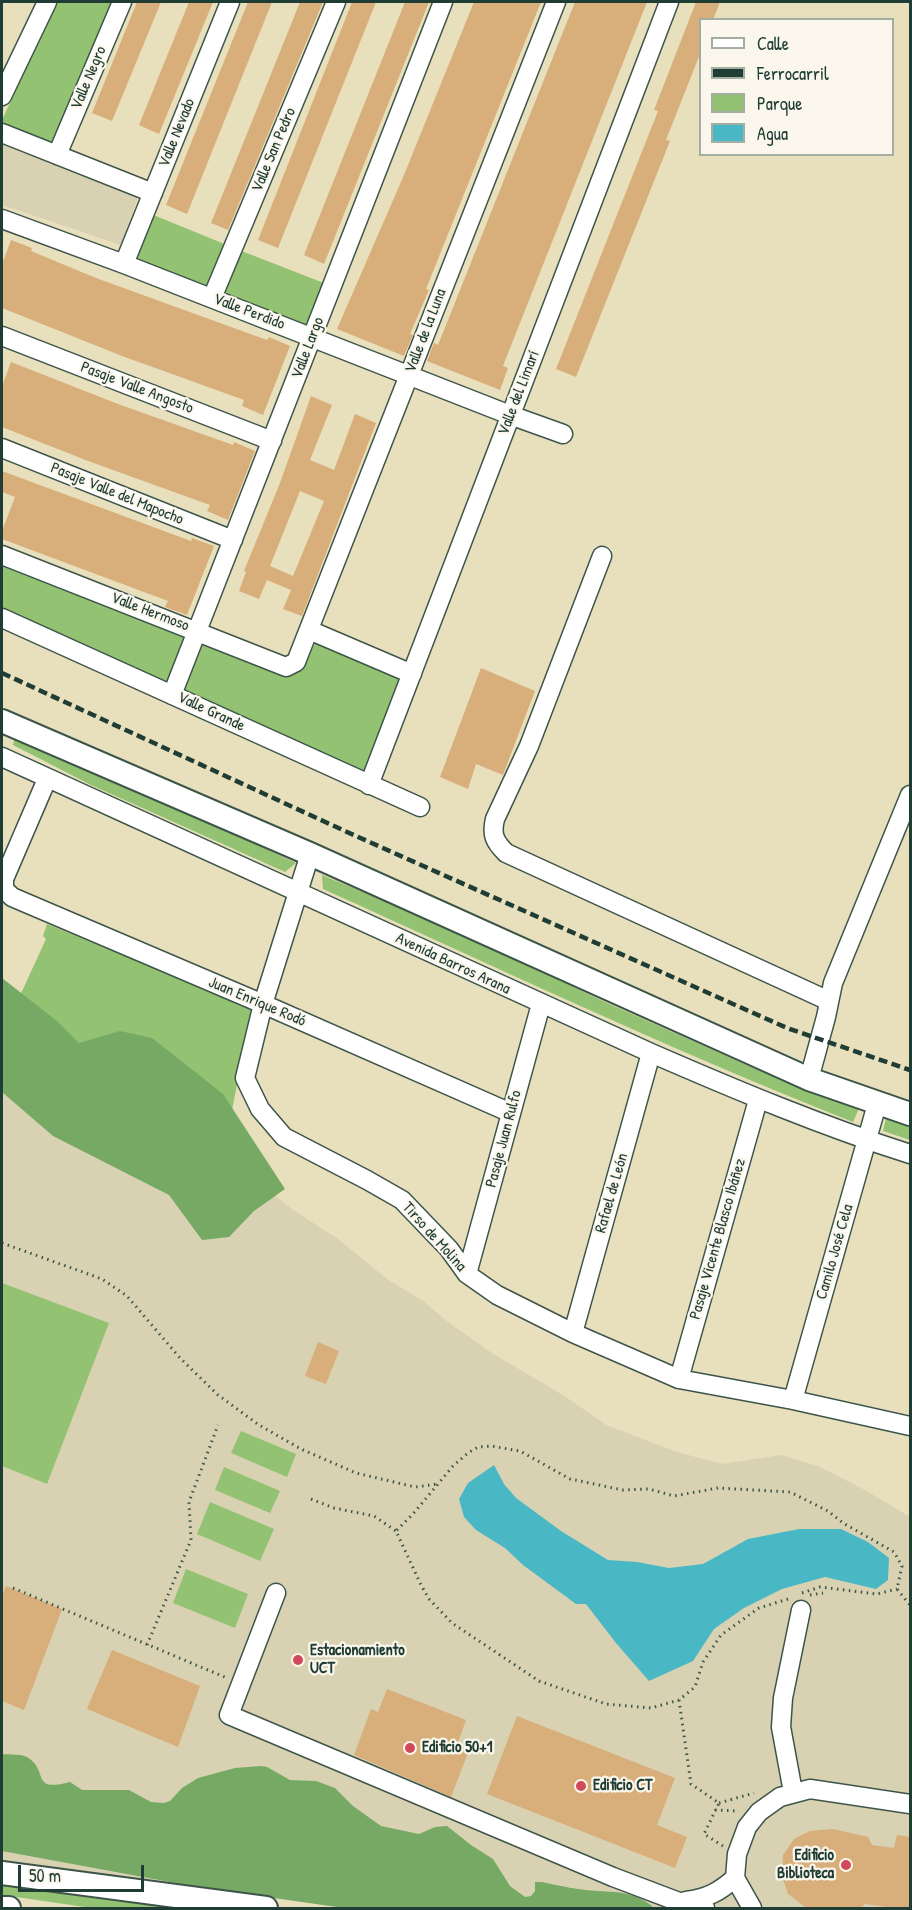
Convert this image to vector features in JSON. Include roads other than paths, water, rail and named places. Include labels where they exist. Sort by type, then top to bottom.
[{"type":"main road","points":[[2,721],[310,854],[809,1079],[910,1114]]},
{"type":"main road","points":[[2,1873],[266,1908]]},
{"type":"main road","points":[[2,1908],[9,1908]]},
{"type":"street","points":[[2,96],[47,2]]},
{"type":"street","name":"Valle Negro","points":[[57,155],[122,2]]},
{"type":"street","name":"Valle Nevado","points":[[124,264],[230,2]]},
{"type":"street","name":"Valle San Pedro","points":[[212,298],[336,2]]},
{"type":"street","name":"Valle Largo","points":[[172,695],[443,2]]},
{"type":"street","name":"Valle de la Luna","points":[[296,662],[556,2]]},
{"type":"street","name":"Valle del Limarí","points":[[369,785],[669,2]]},
{"type":"street","points":[[2,133],[153,193]]},
{"type":"street","name":"Valle Perdido","points":[[2,223],[124,264],[510,416],[562,434]]},
{"type":"street","name":"Pasaje Valle Angosto","points":[[2,336],[272,441]]},
{"type":"street","name":"Pasaje Valle del Mapocho","points":[[2,448],[232,540]]},
{"type":"street","name":"Valle Hermoso","points":[[2,555],[286,667],[296,662]]},
{"type":"street","points":[[602,556],[529,746],[495,819],[492,832],[497,844],[506,853],[829,1001]]},
{"type":"street","name":"Valle Grande","points":[[2,618],[420,807]]},
{"type":"street","points":[[309,630],[412,674]]},
{"type":"street","name":"Avenida Barros Arana","points":[[2,758],[541,1004],[758,1100],[910,1154]]},
{"type":"street","name":"Juan Enrique Rodó","points":[[47,778],[4,879],[4,889],[12,897],[511,1113]]},
{"type":"street","points":[[809,1079],[833,982],[910,795]]},
{"type":"street","name":"Tirso de Molina","points":[[310,854],[263,1004],[246,1078],[260,1109],[284,1137],[402,1200],[449,1249],[467,1274],[497,1295],[573,1333],[679,1379],[793,1400],[910,1426]]},
{"type":"street","name":"Pasaje Juan Rulfo","points":[[467,1274],[541,1004]]},
{"type":"street","name":"Rafael de León","points":[[573,1333],[651,1053]]},
{"type":"street","name":"Pasaje Vicente Blasco Ibáñez","points":[[679,1379],[758,1100]]},
{"type":"street","name":"Camilo José Cela","points":[[793,1400],[877,1104]]},
{"type":"street","points":[[276,1593],[229,1715],[613,1877],[679,1902],[705,1908]]},
{"type":"street","points":[[793,1792],[781,1727],[796,1599]]},
{"type":"street","points":[[752,1908],[735,1878],[736,1854],[747,1827],[769,1804],[793,1792],[810,1789],[910,1804]]},
{"type":"street","points":[[679,1902],[700,1899],[720,1891],[735,1878]]},
{"type":"water","points":[[494,1465],[504,1484],[516,1498],[561,1531],[608,1560],[669,1568],[703,1564],[748,1539],[799,1529],[841,1529],[868,1542],[889,1558],[888,1580],[876,1589],[825,1577],[782,1589],[744,1608],[714,1629],[693,1661],[649,1681],[586,1604],[576,1604],[523,1565],[505,1548],[476,1530],[464,1517],[459,1499],[468,1483]]},
{"type":"railway","points":[[2,673],[347,832],[787,1028],[910,1070]]},
{"type":"place","name":"Estacionamiento UCT","points":[[298,1660]]},
{"type":"place","name":"Edificio 50+1","points":[[410,1748]]},
{"type":"place","name":"Edificio CT","points":[[581,1786]]},
{"type":"place","name":"Edificio Biblioteca","points":[[846,1865]]}]
